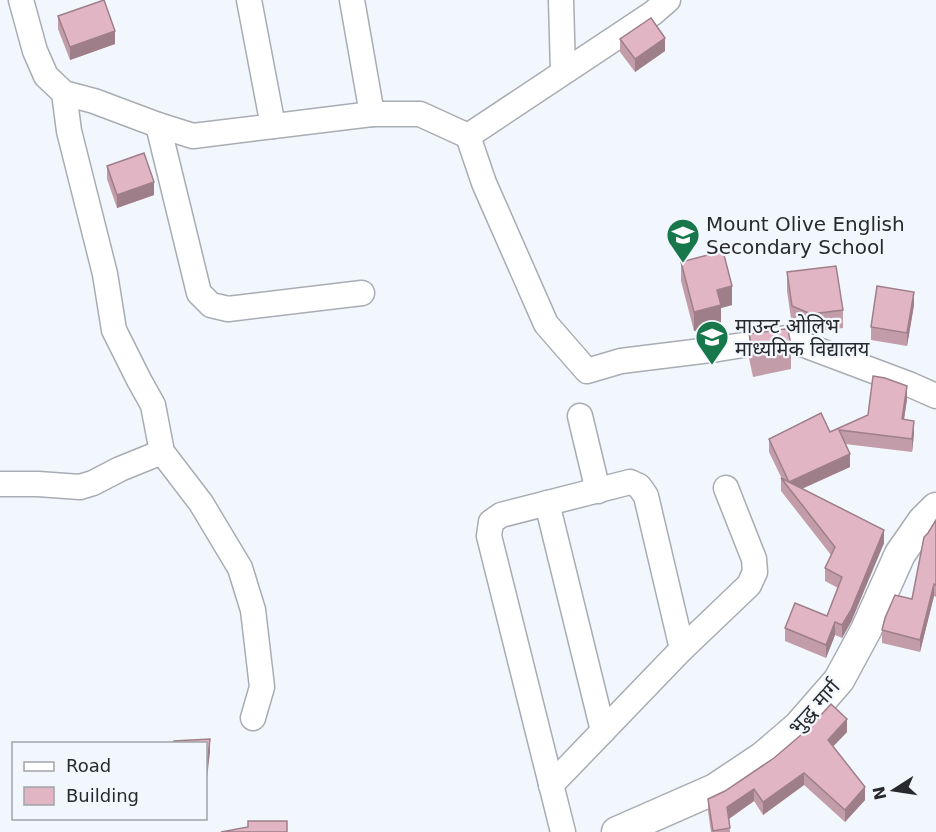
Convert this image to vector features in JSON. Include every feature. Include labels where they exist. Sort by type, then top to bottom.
[{"type":"street","points":[[21,0],[35,51],[46,76],[64,93],[94,101],[193,136],[372,114],[420,114],[468,136],[484,183],[546,324],[587,371],[621,362],[786,338],[936,396]]},
{"type":"street","points":[[249,0],[273,126]]},
{"type":"street","points":[[352,0],[372,114]]},
{"type":"street","points":[[561,0],[562,72]]},
{"type":"street","points":[[468,136],[653,13],[668,0]]},
{"type":"street","points":[[64,93],[69,131],[105,274],[114,330],[153,405],[162,452],[201,503],[240,568],[253,610],[262,687],[253,718]]},
{"type":"street","points":[[158,125],[200,293],[212,305],[228,309],[362,293]]},
{"type":"street","points":[[580,416],[598,490]]},
{"type":"street","points":[[0,484],[80,487],[162,452]]},
{"type":"street","points":[[563,832],[489,536],[491,522],[501,515],[630,482],[639,486],[646,496],[682,649]]},
{"type":"street","points":[[551,785],[682,649],[749,585],[755,572],[754,559],[726,488]]},
{"type":"street","points":[[547,504],[603,731]]},
{"type":"street","name":"भुद्ध मार्ग","points":[[617,832],[715,789],[763,758],[798,727],[839,680],[866,630],[900,554],[923,521],[936,508]]},
{"type":"building","points":[[104,0],[115,31],[70,47],[58,16]]},
{"type":"building","points":[[651,18],[665,38],[635,59],[620,39]]},
{"type":"building","points":[[144,153],[154,182],[117,195],[107,166]]},
{"type":"building","points":[[723,251],[732,286],[717,290],[721,305],[694,312],[681,262]]},
{"type":"building","points":[[836,266],[843,310],[811,314],[792,306],[787,272]]},
{"type":"building","points":[[877,286],[914,292],[907,333],[871,327]]},
{"type":"building","points":[[788,330],[791,345],[753,353],[749,334]]},
{"type":"building","points":[[873,376],[907,386],[902,419],[914,421],[912,439],[839,430],[850,454],[789,482],[769,439],[821,413],[830,432],[868,415]]},
{"type":"building","points":[[781,478],[884,530],[851,610],[842,625],[835,622],[826,645],[785,628],[795,603],[827,616],[842,577],[825,568],[835,547]]},
{"type":"building","points":[[936,520],[936,585],[934,584],[920,640],[882,630],[895,595],[912,599],[924,537]]},
{"type":"building","points":[[831,704],[847,719],[828,740],[865,787],[845,810],[804,773],[763,802],[754,789],[727,807],[730,828],[713,831],[708,799],[725,791],[774,758],[809,728]]},
{"type":"building","points":[[210,739],[207,765],[207,742],[174,741]]},
{"type":"building","points":[[248,821],[287,821],[287,832],[221,832],[248,827]]},
{"type":"place","name":"Mount Olive English Secondary School","points":[[683,264]]},
{"type":"place","name":"माउन्ट ओलिभ माध्यमिक विद्यालय","points":[[712,366]]}]
